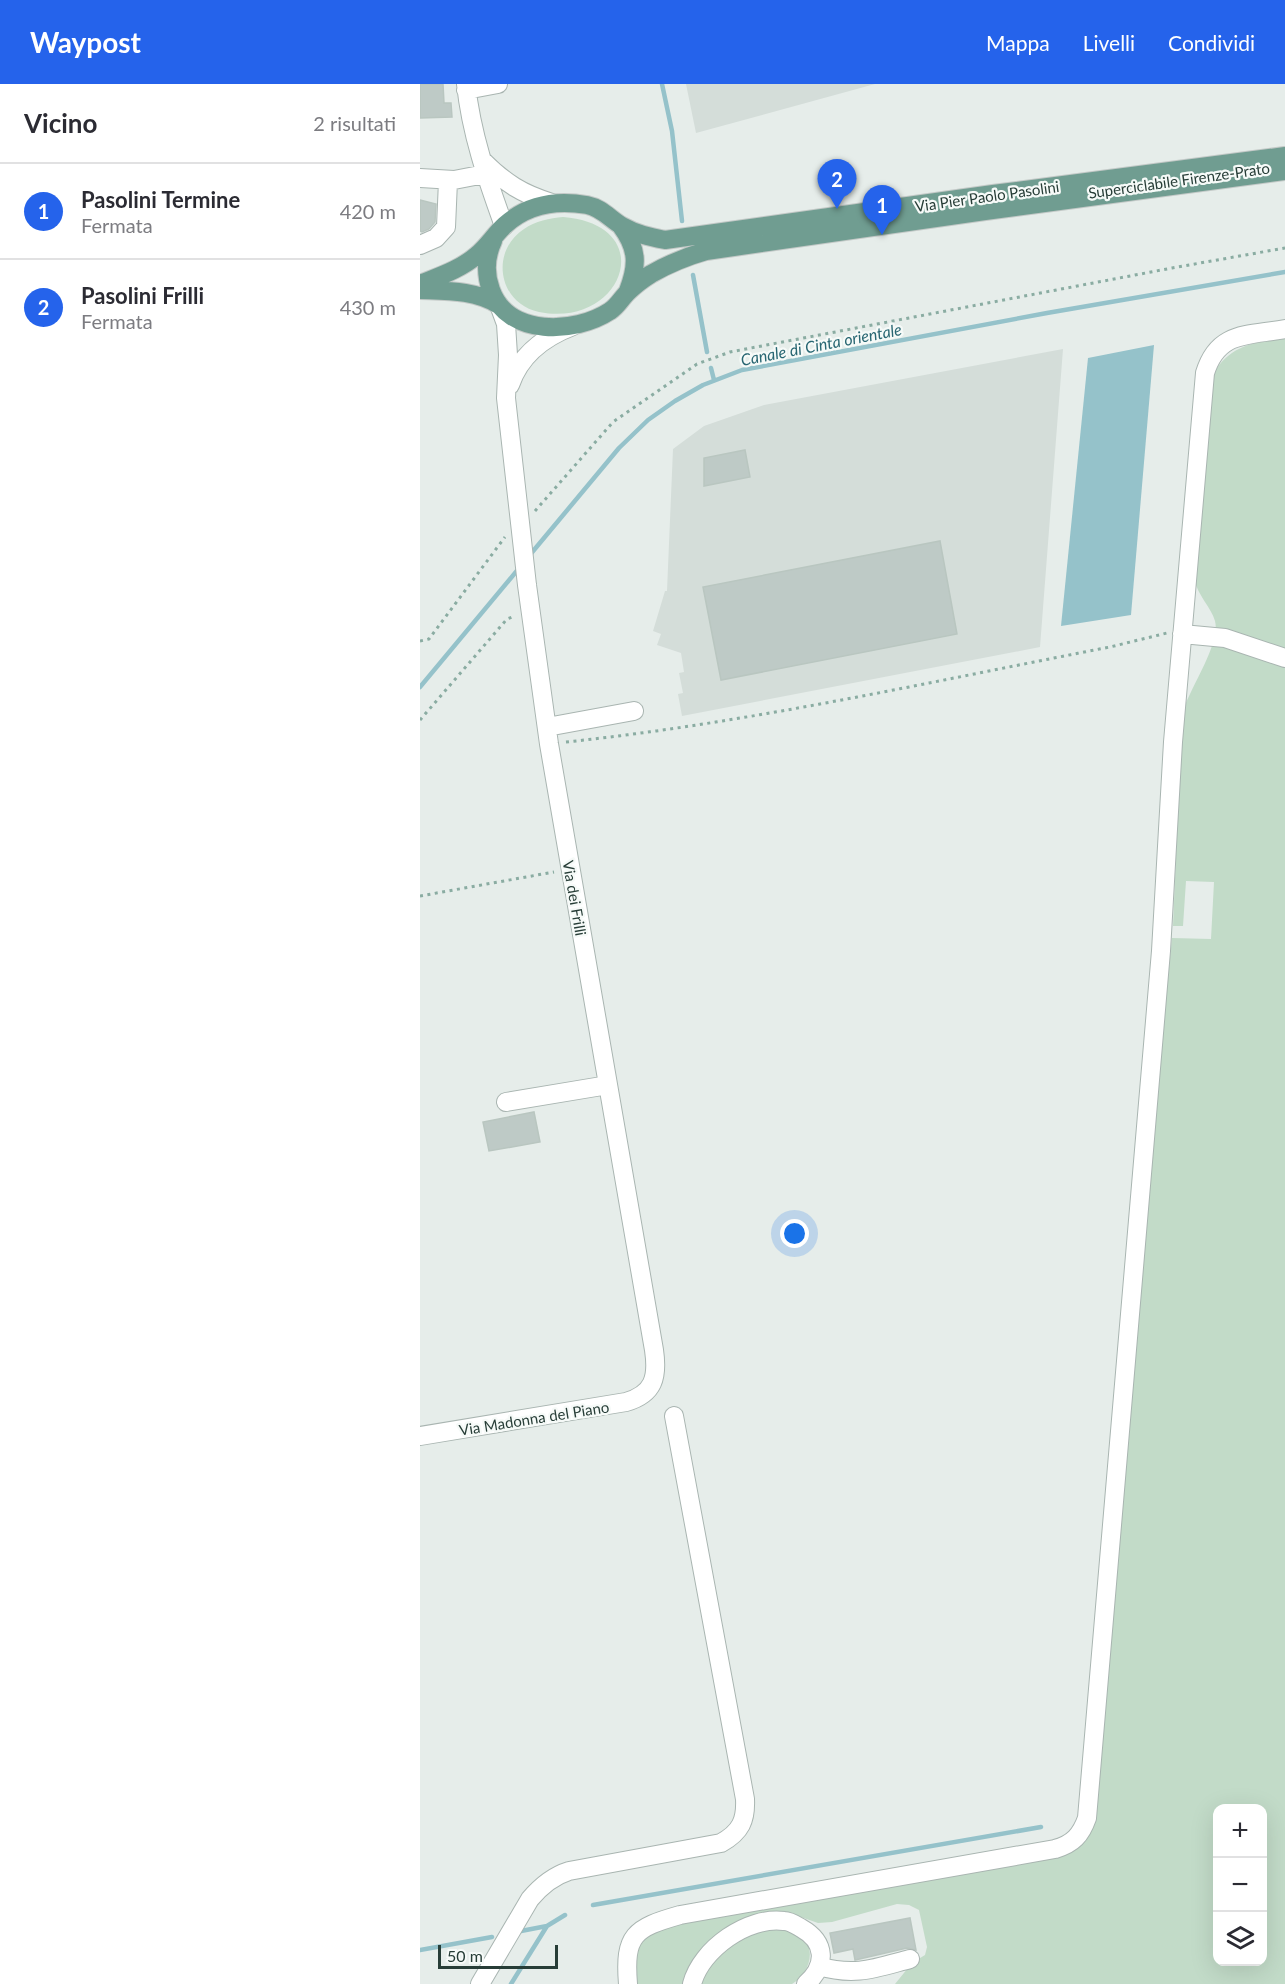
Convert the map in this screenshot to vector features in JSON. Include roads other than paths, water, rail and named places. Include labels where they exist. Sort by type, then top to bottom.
[{"type":"main road","name":"Via Pier Paolo Pasolini","points":[[420,284],[478,255],[499,231],[519,214],[552,203],[588,206],[603,211],[620,225],[640,235],[665,240],[1285,156]]},
{"type":"main road","name":"Via Pier Paolo Pasolini","points":[[420,290],[458,291],[481,295],[530,325],[555,329],[578,324],[610,311],[628,291],[648,276],[675,260],[706,251],[1285,171]]},
{"type":"main road","name":"Via Pier Paolo Pasolini","points":[[620,225],[634,247],[633,278],[628,291]]},
{"type":"main road","points":[[499,231],[489,250],[487,268],[488,285],[493,298],[499,305]]},
{"type":"street","points":[[498,84],[466,87],[499,231]]},
{"type":"street","points":[[420,178],[448,181],[483,166]]},
{"type":"street","points":[[483,166],[528,195],[552,203]]},
{"type":"street","points":[[420,245],[436,238],[446,227],[448,181]]},
{"type":"street","name":"Via dei Frilli","points":[[499,305],[504,315],[507,337],[506,399],[530,611],[548,735],[656,1362],[654,1380],[646,1392]]},
{"type":"street","name":"Via dei Frilli","points":[[506,399],[514,375],[525,358],[541,341],[578,324]]},
{"type":"street","points":[[628,1984],[625,1961],[629,1948],[634,1937],[650,1923],[680,1915],[1055,1849],[1072,1842],[1084,1825],[1092,1759],[1161,951],[1173,742],[1175,634],[1204,373],[1215,349],[1231,339],[1285,329]]},
{"type":"street","points":[[1175,634],[1225,638],[1285,658]]},
{"type":"street","points":[[548,735],[634,711]]},
{"type":"street","points":[[506,1102],[608,1085]]},
{"type":"street","name":"Via Madonna del Piano","points":[[420,1436],[617,1404],[635,1400],[646,1392]]},
{"type":"street","points":[[480,1984],[537,1890],[561,1874],[721,1843],[737,1833],[745,1816],[745,1798],[674,1416]]},
{"type":"street","points":[[692,1984],[697,1968],[705,1957],[728,1937],[772,1921],[795,1924],[817,1942],[821,1951],[818,1971],[806,1984]]},
{"type":"street","points":[[819,1966],[844,1972],[857,1972],[910,1959]]},
{"type":"water","points":[[1154,345],[1131,615],[1061,626],[1088,358]]},
{"type":"waterway","points":[[662,84],[672,131],[682,221]]},
{"type":"waterway","name":"Canale di Cinta orientale","points":[[529,556],[619,448],[648,420],[703,385],[742,370],[1047,313],[1285,272]]},
{"type":"waterway","points":[[693,275],[707,352]]},
{"type":"waterway","points":[[711,368],[714,380]]},
{"type":"waterway","name":"Canale di Cinta orientale","points":[[420,687],[520,567]]},
{"type":"waterway","points":[[593,1905],[1041,1827]]},
{"type":"waterway","points":[[521,1931],[547,1926],[565,1915]]},
{"type":"waterway","points":[[511,1984],[547,1926]]},
{"type":"waterway","points":[[420,1950],[492,1937]]},
{"type":"place","name":"Pasolini Frilli","points":[[837,209]]},
{"type":"place","name":"Pasolini Termine","points":[[882,235]]}]
